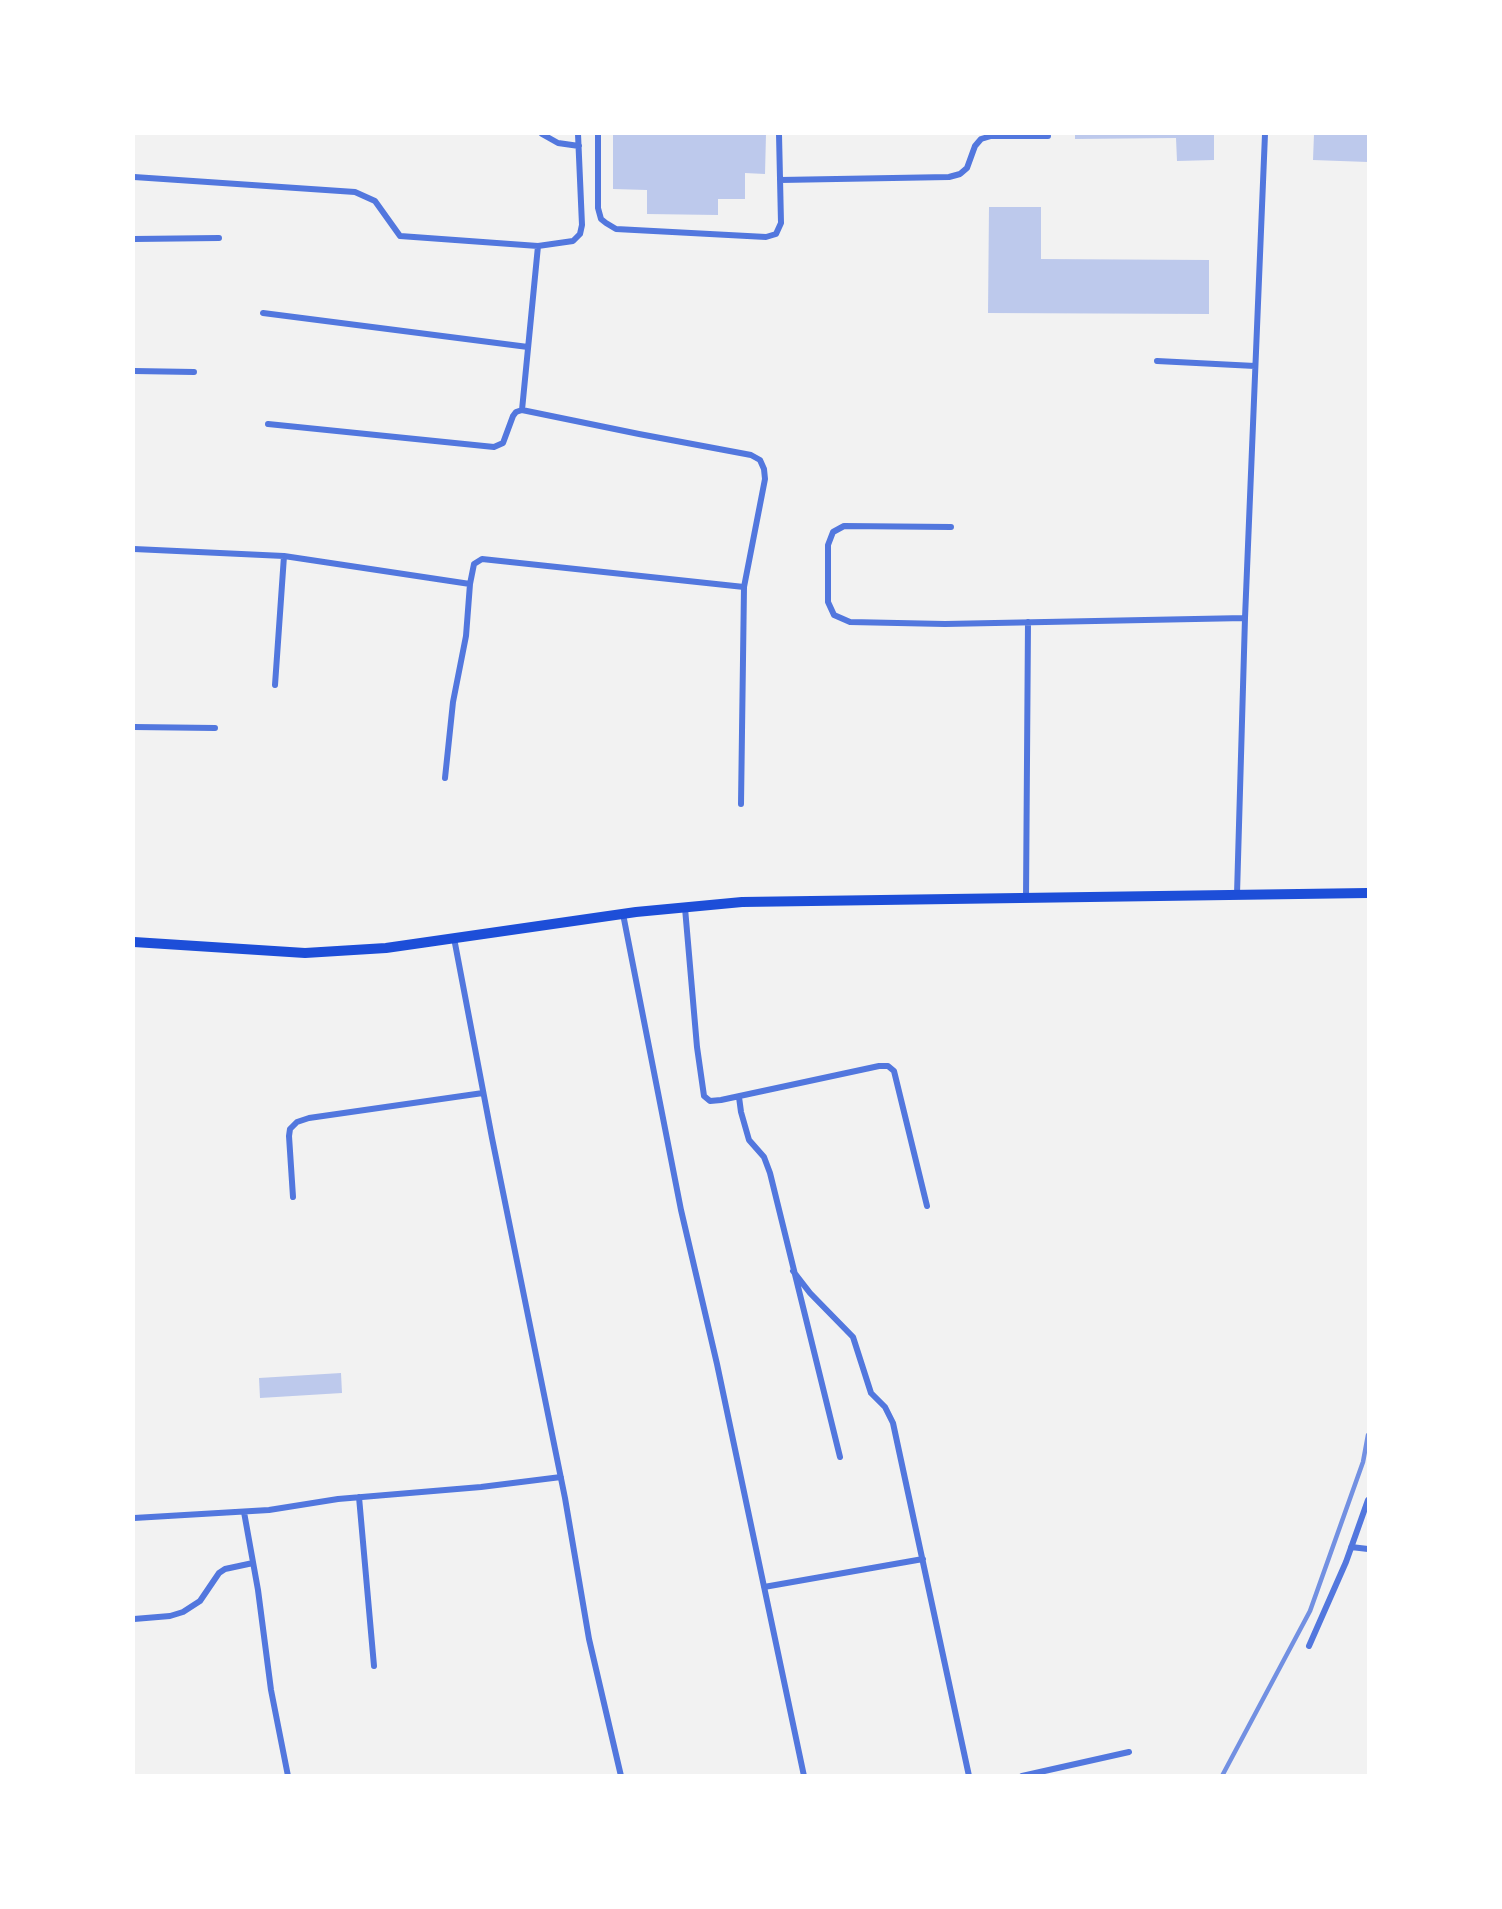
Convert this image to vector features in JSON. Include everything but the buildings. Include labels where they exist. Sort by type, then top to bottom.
[{"type":"main road","points":[[134,942],[305,953],[386,948],[623,914],[742,902],[1368,893]]},
{"type":"street","points":[[542,134],[558,143],[579,146]]},
{"type":"street","points":[[134,177],[355,192],[375,201],[400,236],[538,246],[573,241],[579,234],[582,225],[578,134]]},
{"type":"street","points":[[598,134],[598,208],[601,219],[616,229],[766,237],[776,234],[781,223],[779,134]]},
{"type":"street","points":[[1237,894],[1245,618],[1265,134]]},
{"type":"street","points":[[780,180],[949,177],[960,174],[966,168],[975,146],[981,139],[991,136],[1048,136]]},
{"type":"street","points":[[134,239],[219,238]]},
{"type":"street","points":[[522,410],[538,246]]},
{"type":"street","points":[[263,313],[528,347]]},
{"type":"street","points":[[1157,361],[1255,366]]},
{"type":"street","points":[[134,371],[194,372]]},
{"type":"street","points":[[268,424],[494,447],[503,443],[513,417],[516,412],[522,410],[752,455],[760,460],[765,479],[744,587],[741,804]]},
{"type":"street","points":[[951,527],[844,526],[833,532],[828,544],[828,602],[834,615],[850,622],[1028,622],[1245,618]]},
{"type":"street","points":[[134,549],[284,556],[470,584]]},
{"type":"street","points":[[274,685],[284,556]]},
{"type":"street","points":[[445,778],[453,702],[465,636],[474,564],[482,559],[744,587]]},
{"type":"street","points":[[1026,897],[1028,622]]},
{"type":"street","points":[[134,727],[215,728]]},
{"type":"street","points":[[685,908],[697,1047],[705,1096],[710,1101],[888,1066],[894,1071],[927,1206]]},
{"type":"street","points":[[623,914],[681,1210],[717,1364],[804,1776]]},
{"type":"street","points":[[454,937],[483,1093],[561,1478],[589,1640],[621,1776]]},
{"type":"street","points":[[293,1197],[289,1136],[290,1129],[297,1122],[309,1118],[483,1093]]},
{"type":"street","points":[[739,1096],[749,1140],[764,1157],[770,1173],[840,1457]]},
{"type":"street","points":[[793,1271],[853,1337],[871,1393],[890,1415],[969,1776]]},
{"type":"street","points":[[134,1518],[244,1512],[359,1497],[561,1478]]},
{"type":"street","points":[[359,1497],[374,1666]]},
{"type":"street","points":[[1309,1646],[1352,1547],[1368,1500]]},
{"type":"street","points":[[244,1512],[271,1690],[288,1776]]},
{"type":"street","points":[[1352,1547],[1368,1549]]},
{"type":"street","points":[[764,1587],[922,1559]]},
{"type":"street","points":[[134,1619],[170,1616],[183,1612],[200,1601],[219,1573],[225,1569],[253,1563]]},
{"type":"street","points":[[1022,1776],[1129,1752]]},
{"type":"railway","points":[[1222,1776],[1310,1611],[1363,1462],[1368,1435]]}]
